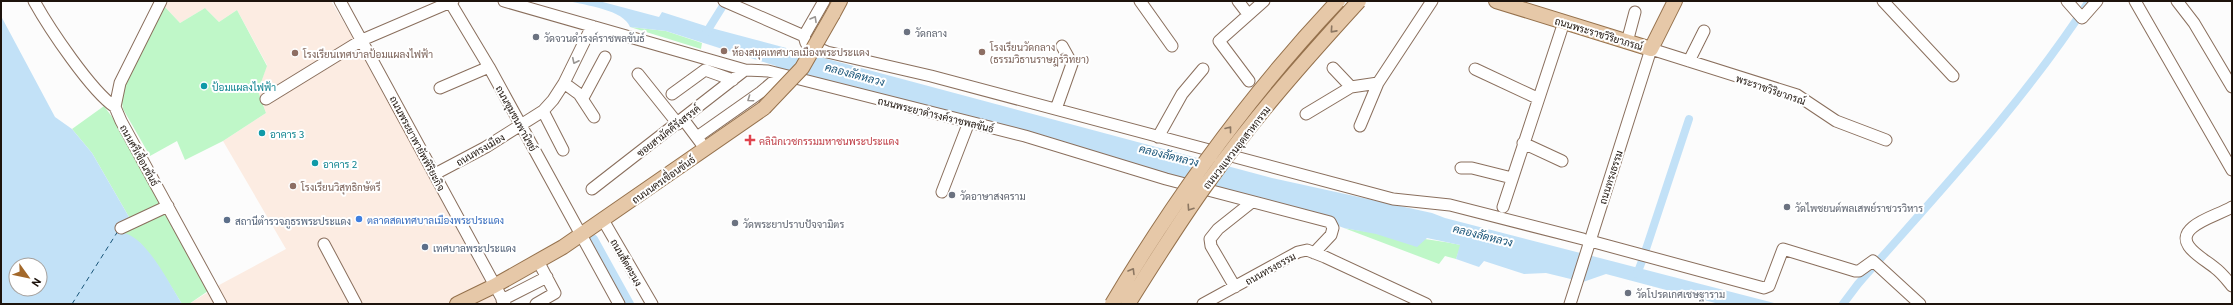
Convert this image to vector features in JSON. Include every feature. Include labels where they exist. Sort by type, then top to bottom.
[{"type":"main road","name":"ถนนนครเขื่อนขันธ์","points":[[457,304],[494,286],[581,235],[764,108],[790,83],[802,68],[835,7],[840,1]]},
{"type":"main road","name":"ถนนวงแหวนอุตสาหกรรม","points":[[1112,304],[1177,201],[1226,134],[1268,79],[1338,1]]},
{"type":"main road","name":"ถนนวงแหวนอุตสาหกรรม","points":[[1128,304],[1206,184],[1258,117],[1314,50],[1359,1]]},
{"type":"main road","name":"ถนนพระราชวิริยาภรณ์","points":[[1496,1],[1530,6],[1564,22],[1651,49],[1676,1]]},
{"type":"street","points":[[34,1],[51,28],[96,88],[105,99],[115,107],[120,83],[161,1]]},
{"type":"street","name":"ถนนพระยาพายัพพิริยะกิจ","points":[[340,1],[504,302]]},
{"type":"street","name":"ถนนพระยาดำรงค์ราชพลขันธ์","points":[[504,1],[745,70],[768,71],[969,122],[1252,202],[1330,222],[1333,228],[1330,235],[1314,253]]},
{"type":"street","points":[[824,1],[804,36],[806,43],[827,52],[1056,109],[1393,199],[1450,205],[1764,288],[1769,286],[1783,249],[1855,271],[1859,271],[1873,261],[1920,304]]},
{"type":"street","points":[[1140,1],[1172,46]]},
{"type":"street","points":[[1238,1],[1248,14]]},
{"type":"street","points":[[1249,81],[1219,41],[1264,1]]},
{"type":"street","points":[[1360,126],[1378,83],[1432,1]]},
{"type":"street","points":[[1883,1],[1953,76]]},
{"type":"street","points":[[2076,11],[2097,1]]},
{"type":"street","points":[[2135,1],[2232,170]]},
{"type":"street","points":[[2178,1],[2194,23],[2232,87]]},
{"type":"street","points":[[266,100],[362,40],[451,2]]},
{"type":"street","name":"ถนนชุมชนพานิชย์","points":[[451,2],[521,124],[619,304]]},
{"type":"street","points":[[727,3],[804,36]]},
{"type":"street","points":[[1627,42],[1635,12]]},
{"type":"street","points":[[1503,207],[1537,98],[1564,22]]},
{"type":"street","name":"ถนนทรงเมือง","points":[[435,174],[486,147],[543,110],[553,100],[564,83],[592,26]]},
{"type":"street","points":[[1689,61],[1704,31]]},
{"type":"street","points":[[1056,109],[1072,64],[1062,46]]},
{"type":"street","name":"พระราชวิริยาภรณ์","points":[[1651,49],[1797,95],[1836,121],[1886,140]]},
{"type":"street","name":"ถนนทรงธรรม","points":[[1570,304],[1651,49]]},
{"type":"street","points":[[583,98],[605,57]]},
{"type":"street","points":[[440,88],[489,67]]},
{"type":"street","points":[[1333,68],[1351,87]]},
{"type":"street","points":[[1158,137],[1182,94],[1203,69]]},
{"type":"street","points":[[1475,69],[1537,98]]},
{"type":"street","points":[[672,94],[705,70],[733,80]]},
{"type":"street","name":"ซอยสามัคคีรังสรรค์","points":[[592,189],[745,70]]},
{"type":"street","points":[[638,74],[680,122],[697,137],[706,149]]},
{"type":"street","points":[[697,137],[781,75]]},
{"type":"street","points":[[564,83],[583,98],[594,117]]},
{"type":"street","points":[[1306,114],[1351,87],[1378,83]]},
{"type":"street","name":"ถนนศรีเขื่อนขันธ์","points":[[115,107],[121,121],[168,206],[217,301]]},
{"type":"street","points":[[543,110],[563,150]]},
{"type":"street","points":[[942,192],[969,122]]},
{"type":"street","points":[[1523,143],[1562,161]]},
{"type":"street","points":[[1462,168],[1472,168],[1512,178]]},
{"type":"street","points":[[1235,287],[1211,246],[1210,239],[1218,229],[1252,202]]},
{"type":"street","points":[[120,228],[168,206]]},
{"type":"street","points":[[2232,207],[2193,227],[2188,238],[2188,246],[2193,253],[2215,267],[2232,286]]},
{"type":"street","name":"ถนนสัตตะนง","points":[[603,220],[652,304]]},
{"type":"street","points":[[324,244],[356,304]]},
{"type":"street","name":"ถนนทรงธรรม","points":[[1203,304],[1298,252],[1306,250],[1426,304]]},
{"type":"street","points":[[536,304],[555,294],[538,261]]},
{"type":"street","points":[[504,302],[547,277]]},
{"type":"shaded area","points":[[170,1],[331,1],[360,49],[497,304],[189,304],[221,284],[286,249],[223,141],[266,113],[258,91],[267,65],[237,10],[219,22],[205,8],[180,23],[164,6]]},
{"type":"green space","points":[[164,6],[180,23],[205,8],[219,22],[237,10],[267,66],[258,91],[266,113],[223,141],[185,160],[177,141],[150,156],[123,109],[120,90]]},
{"type":"green space","points":[[630,27],[666,31],[702,43],[701,49]]},
{"type":"green space","points":[[104,106],[118,125],[208,291],[189,304],[182,304],[157,264],[140,243],[122,233],[120,223],[129,217],[92,153],[72,129]]},
{"type":"green space","points":[[1344,228],[1461,245],[1456,259],[1445,256],[1439,264]]},
{"type":"water","name":"คลองลัดหลวง","points":[[568,1],[599,1],[659,17],[662,12],[715,29],[1272,178],[1432,213],[1445,218],[1778,304],[1719,304],[1606,274],[1583,282],[1546,273],[1524,274],[1484,261],[1479,267],[1456,259],[1460,245],[1427,238],[1417,247],[1376,234],[1344,228],[1298,211],[775,70],[776,66],[666,31],[630,27],[620,16],[612,12]]},
{"type":"water","points":[[1,16],[55,117],[72,129],[92,153],[129,217],[120,223],[122,233],[131,236],[148,251],[164,273],[182,304],[1,304]]},
{"type":"waterway","points":[[706,33],[726,1]]},
{"type":"waterway","points":[[1843,304],[1858,284],[1979,147],[2036,75],[2089,1]]},
{"type":"waterway","points":[[1646,249],[1689,119]]},
{"type":"waterway","points":[[594,239],[630,304]]},
{"type":"waterway","points":[[1637,274],[1642,261]]},
{"type":"ferry route","points":[[72,304],[118,231]]},
{"type":"place","name":"วัดกลาง","points":[[907,32]]},
{"type":"place","name":"วัดจวนดำรงค์ราชพลขันธ์","points":[[536,37]]},
{"type":"place","name":"ห้องสมุดเทศบาลเมืองพระประแดง","points":[[724,51]]},
{"type":"place","name":"โรงเรียนวัดกลาง (ธรรมวิธานราษฎร์วิทยา)","points":[[982,52]]},
{"type":"place","name":"โรงเรียนเทศบาลป้อมแผลงไฟฟ้า","points":[[295,53]]},
{"type":"place","name":"ป้อมแผลงไฟฟ้า","points":[[204,86]]},
{"type":"place","name":"อาคาร 3","points":[[262,133]]},
{"type":"place","name":"คลินิกเวชกรรมมหาชนพระประแดง","points":[[750,140]]},
{"type":"place","name":"อาคาร 2","points":[[315,163]]},
{"type":"place","name":"โรงเรียนวิสุทธิกษัตรี","points":[[293,186]]},
{"type":"place","name":"วัดอาษาสงคราม","points":[[952,195]]},
{"type":"place","name":"วัดไพชยนต์พลเสพย์ราชวรวิหาร","points":[[1787,207]]},
{"type":"place","name":"ตลาดสดเทศบาลเมืองพระประแดง","points":[[359,219]]},
{"type":"place","name":"สถานีตำรวจภูธรพระประแดง","points":[[227,220]]},
{"type":"place","name":"วัดพระยาปราบปัจจามิตร","points":[[735,223]]},
{"type":"place","name":"เทศบาลพระประแดง","points":[[425,247]]},
{"type":"place","name":"วัดโปรดเกศเชษฐาราม","points":[[1628,293]]}]
